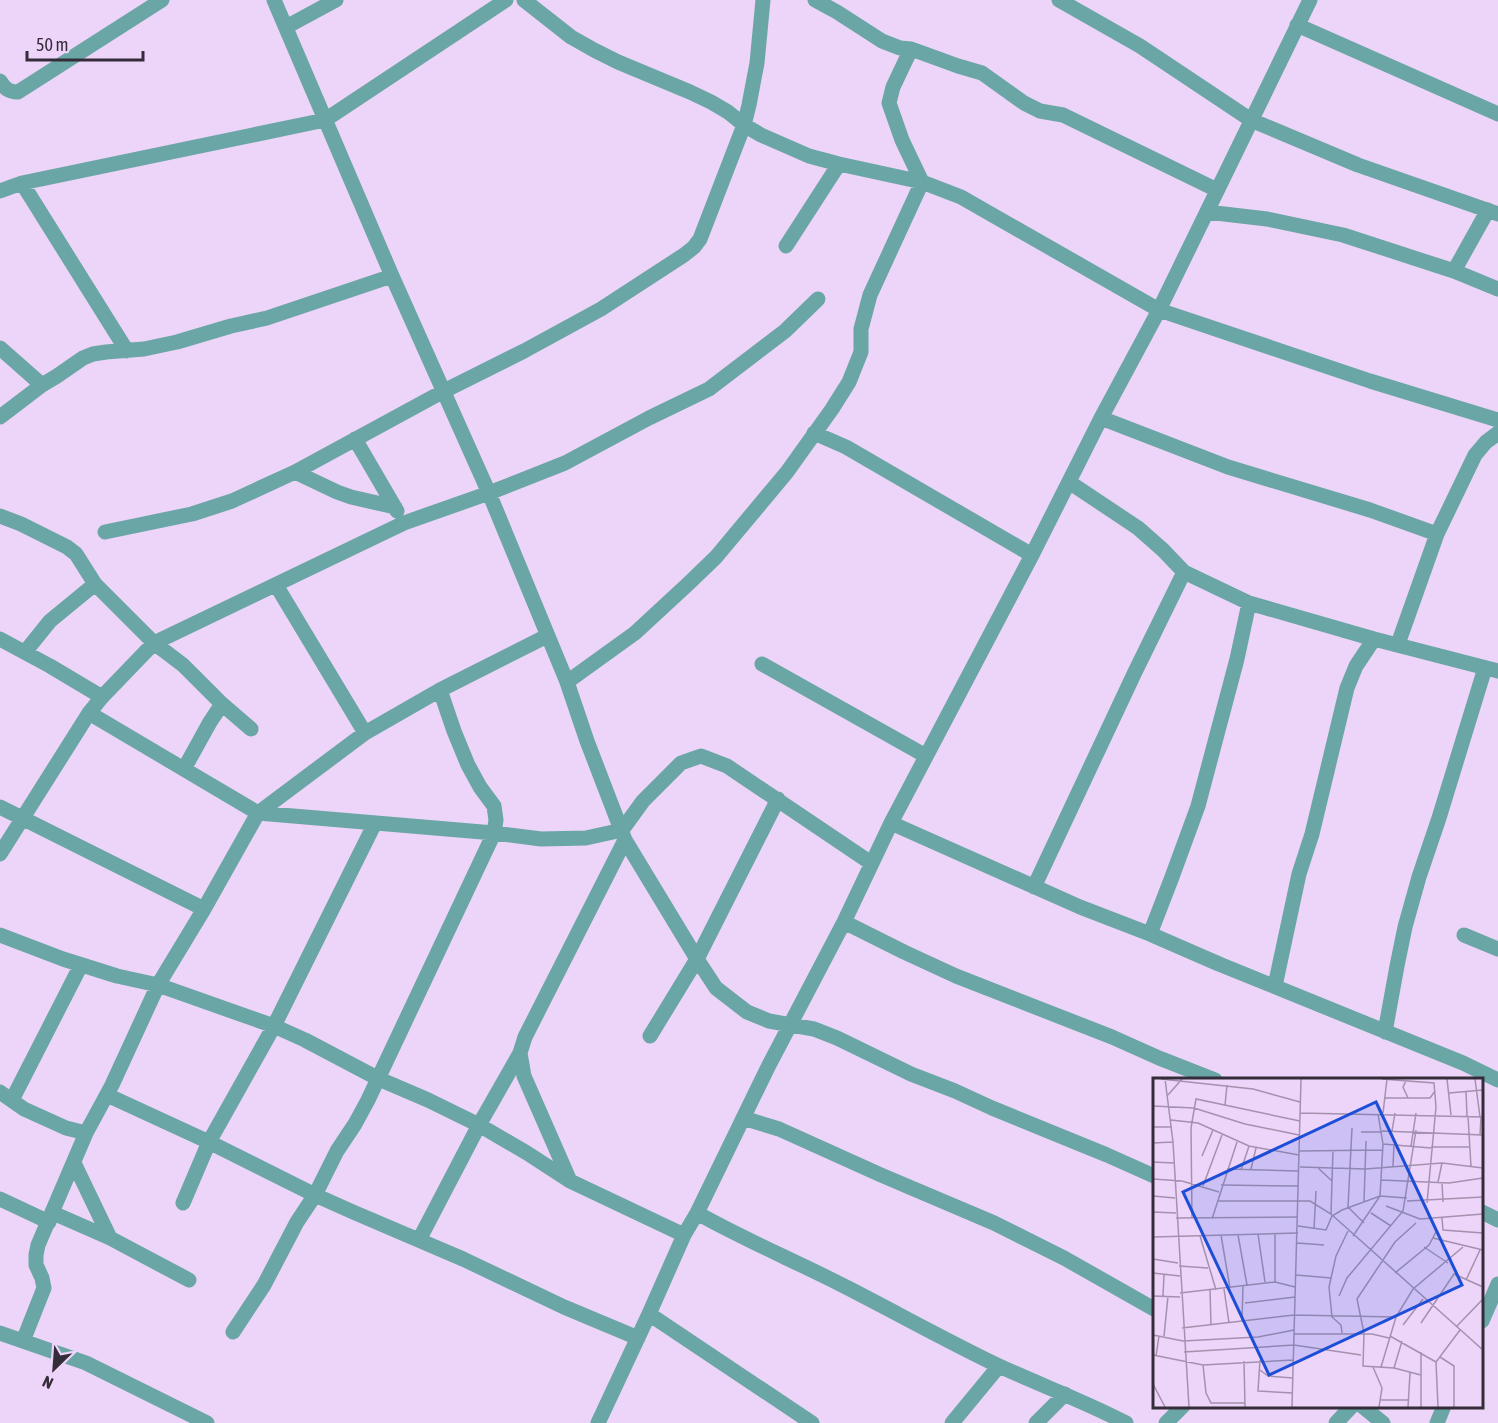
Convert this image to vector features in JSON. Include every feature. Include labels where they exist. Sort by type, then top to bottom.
[{"type":"street","points":[[0,81],[5,89],[18,92],[162,0]]},
{"type":"street","points":[[274,0],[392,276],[489,493],[567,682],[623,835],[716,988],[747,1012],[769,1021],[814,1029],[837,1038],[911,1074],[1153,1175]]},
{"type":"street","points":[[286,27],[336,0]]},
{"type":"street","points":[[0,191],[22,183],[325,120],[506,0]]},
{"type":"street","points":[[525,0],[571,37],[594,50],[711,102],[744,125],[784,146],[839,164],[922,182],[961,197],[1159,310],[1370,381],[1498,420]]},
{"type":"street","points":[[105,532],[192,514],[232,501],[295,472],[601,309],[694,247],[707,222],[744,125],[757,63],[763,0]]},
{"type":"street","points":[[815,0],[882,41],[982,73],[1024,103],[1040,111],[1063,115],[1217,190]]},
{"type":"street","points":[[1059,0],[1140,46],[1251,120],[1358,165],[1493,212],[1454,271]]},
{"type":"street","points":[[598,1423],[650,1314],[684,1235],[768,1067],[844,922],[891,823],[1159,310],[1310,0]]},
{"type":"street","points":[[1297,25],[1498,114]]},
{"type":"street","points":[[910,49],[893,87],[889,103],[902,140],[922,182]]},
{"type":"street","points":[[786,246],[839,164]]},
{"type":"street","points":[[567,682],[635,633],[716,557],[787,472],[832,409],[849,382],[861,352],[861,329],[870,295],[922,182]]},
{"type":"street","points":[[22,183],[127,351]]},
{"type":"street","points":[[1207,212],[1267,219],[1342,235],[1454,271],[1498,289]]},
{"type":"street","points":[[0,417],[83,358],[106,352],[144,349],[177,342],[267,318],[392,276]]},
{"type":"street","points":[[0,854],[89,713],[154,643],[404,523],[565,463],[709,389],[785,331],[818,299]]},
{"type":"street","points":[[0,348],[42,385]]},
{"type":"street","points":[[1101,418],[1228,467],[1370,510],[1437,534]]},
{"type":"street","points":[[1398,644],[1437,534],[1475,455],[1498,432]]},
{"type":"street","points":[[814,433],[846,447],[1032,555]]},
{"type":"street","points":[[355,439],[404,523]]},
{"type":"street","points":[[295,472],[351,497],[395,507]]},
{"type":"street","points":[[1069,482],[1138,528],[1184,573],[1250,603],[1491,670],[1419,877],[1397,966],[1385,1032]]},
{"type":"street","points":[[0,516],[66,546],[75,554],[95,584],[154,643],[183,665],[251,729]]},
{"type":"street","points":[[1034,887],[1184,573]]},
{"type":"street","points":[[25,652],[50,621],[95,584]]},
{"type":"street","points":[[276,585],[365,733]]},
{"type":"street","points":[[1150,934],[1198,806],[1250,603]]},
{"type":"street","points":[[23,1341],[44,1288],[35,1261],[38,1245],[86,1133],[107,1095],[158,985],[258,813],[365,733],[440,690],[547,636]]},
{"type":"street","points":[[0,639],[102,697]]},
{"type":"street","points":[[1275,986],[1299,874],[1312,834],[1347,688],[1356,666],[1374,639]]},
{"type":"street","points":[[762,664],[927,756]]},
{"type":"street","points":[[232,1332],[264,1285],[297,1221],[315,1195],[337,1151],[355,1124],[379,1079],[494,833],[496,820],[494,806],[468,765],[440,690]]},
{"type":"street","points":[[184,769],[222,704]]},
{"type":"street","points":[[89,713],[258,813],[541,838],[572,839],[623,835]]},
{"type":"street","points":[[419,1240],[479,1125],[520,1053],[525,1037],[623,835],[643,801],[681,764],[701,756],[727,766],[871,862]]},
{"type":"street","points":[[650,1036],[697,959],[778,800]]},
{"type":"street","points":[[0,807],[204,909]]},
{"type":"street","points":[[183,1203],[209,1142],[274,1026],[375,823]]},
{"type":"street","points":[[891,823],[1080,907],[1463,1063],[1498,1080]]},
{"type":"street","points":[[844,922],[956,976],[1210,1078]]},
{"type":"street","points":[[0,935],[81,965],[158,985],[274,1026],[379,1079],[479,1125],[570,1182],[684,1235]]},
{"type":"street","points":[[1464,935],[1498,949]]},
{"type":"street","points":[[81,965],[6,1096],[24,1109],[66,1128],[86,1133]]},
{"type":"street","points":[[520,1053],[524,1076],[570,1182]]},
{"type":"street","points":[[107,1095],[209,1142],[315,1195],[638,1338]]},
{"type":"street","points":[[743,1118],[779,1129],[994,1222],[1153,1308]]},
{"type":"street","points":[[74,1163],[110,1238]]},
{"type":"street","points":[[0,1199],[110,1238],[189,1280]]},
{"type":"street","points":[[1483,1212],[1498,1220]]},
{"type":"street","points":[[697,1213],[999,1366],[1126,1423]]},
{"type":"street","points":[[1483,1319],[1498,1284]]},
{"type":"street","points":[[650,1314],[812,1423]]},
{"type":"street","points":[[0,1333],[86,1363],[207,1423]]},
{"type":"street","points":[[952,1423],[999,1366]]},
{"type":"street","points":[[1036,1423],[1065,1394]]},
{"type":"street","points":[[1166,1423],[1182,1408]]},
{"type":"street","points":[[1336,1423],[1351,1408]]},
{"type":"street","points":[[1363,1408],[1383,1423]]},
{"type":"street","points":[[1437,1423],[1444,1408]]}]
